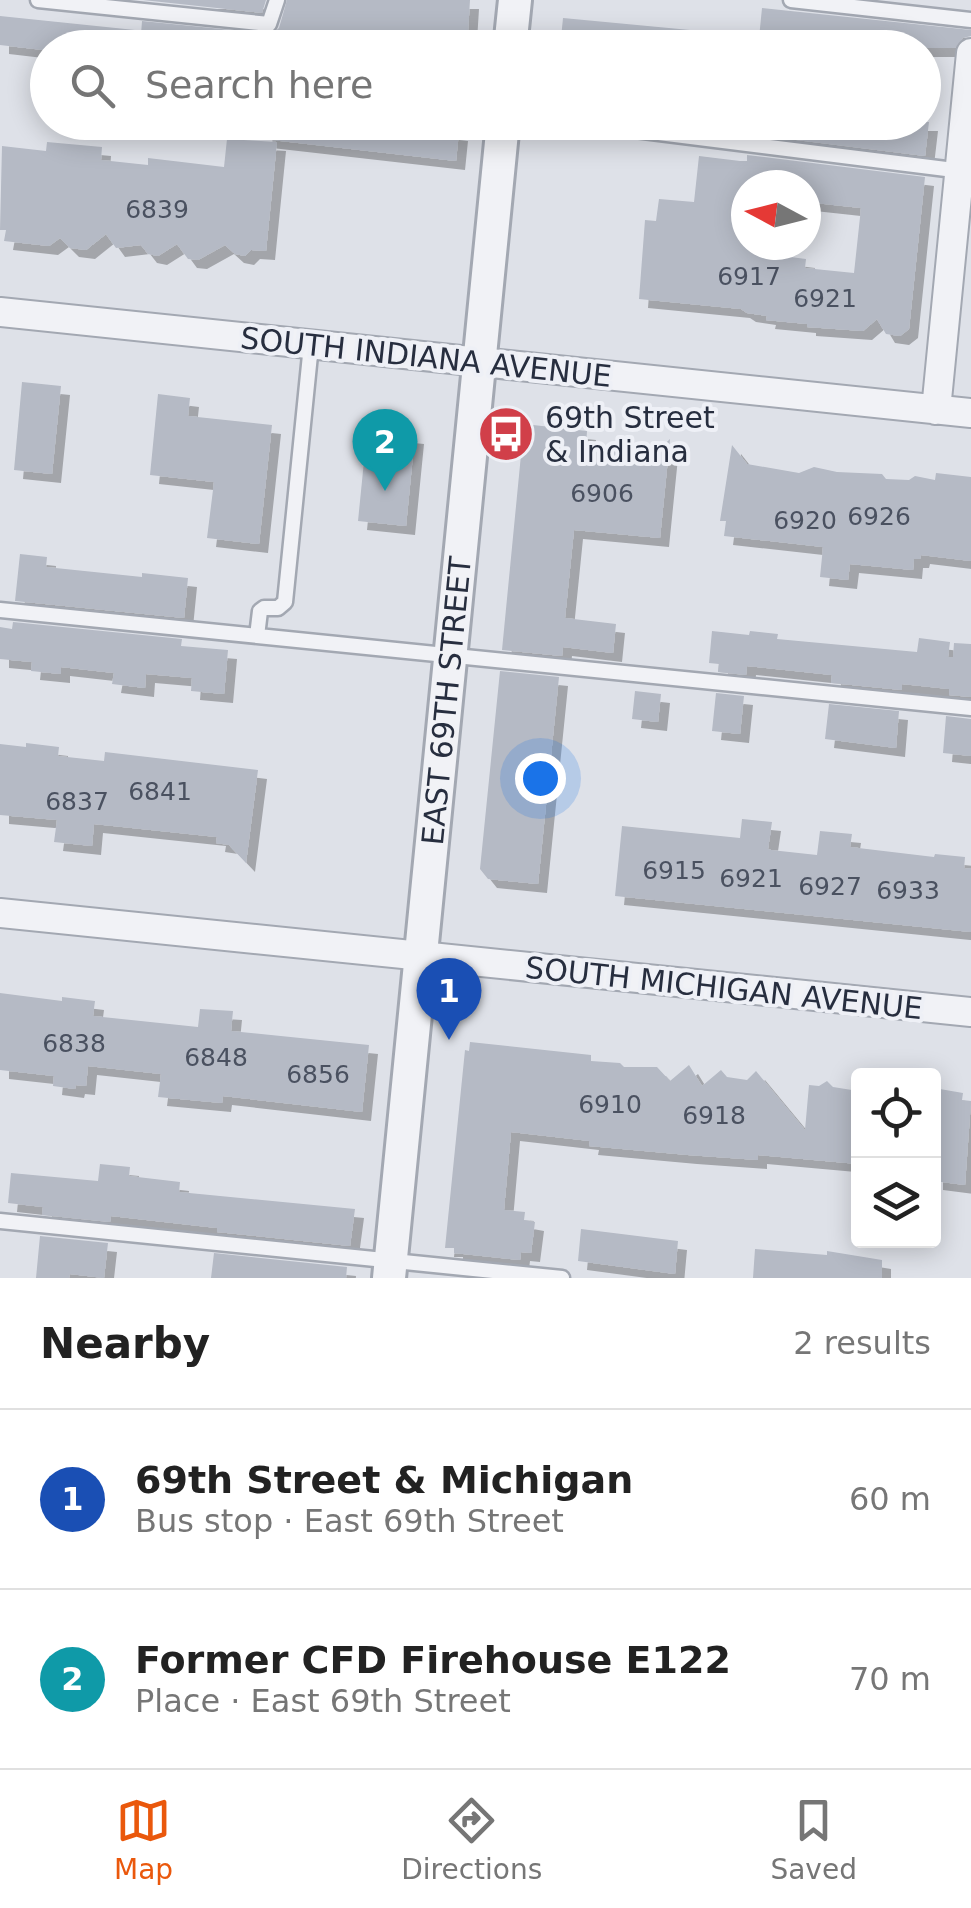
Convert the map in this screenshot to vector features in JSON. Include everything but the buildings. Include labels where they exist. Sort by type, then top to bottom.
[{"type":"street","points":[[512,30],[515,0]]},
{"type":"street","points":[[936,410],[965,171],[971,53]]},
{"type":"street","name":"EAST 69TH STREET","points":[[390,1269],[501,140]]},
{"type":"street","name":"SOUTH INDIANA AVENUE","points":[[0,312],[971,414]]},
{"type":"street","name":"SOUTH MICHIGAN AVENUE","points":[[0,914],[971,1012]]},
{"type":"lane","points":[[38,0],[269,24],[277,0]]},
{"type":"lane","points":[[790,0],[971,20]]},
{"type":"lane","points":[[716,140],[965,171]]},
{"type":"lane","points":[[257,636],[260,612],[286,602],[311,345]]},
{"type":"lane","points":[[0,610],[971,708]]},
{"type":"lane","points":[[0,1221],[390,1269],[562,1278]]},
{"type":"place","name":"69th Street & Indiana","points":[[506,434]]},
{"type":"place","name":"Former CFD Firehouse E122","points":[[385,491]]},
{"type":"place","name":"69th Street & Michigan","points":[[449,1040]]}]
